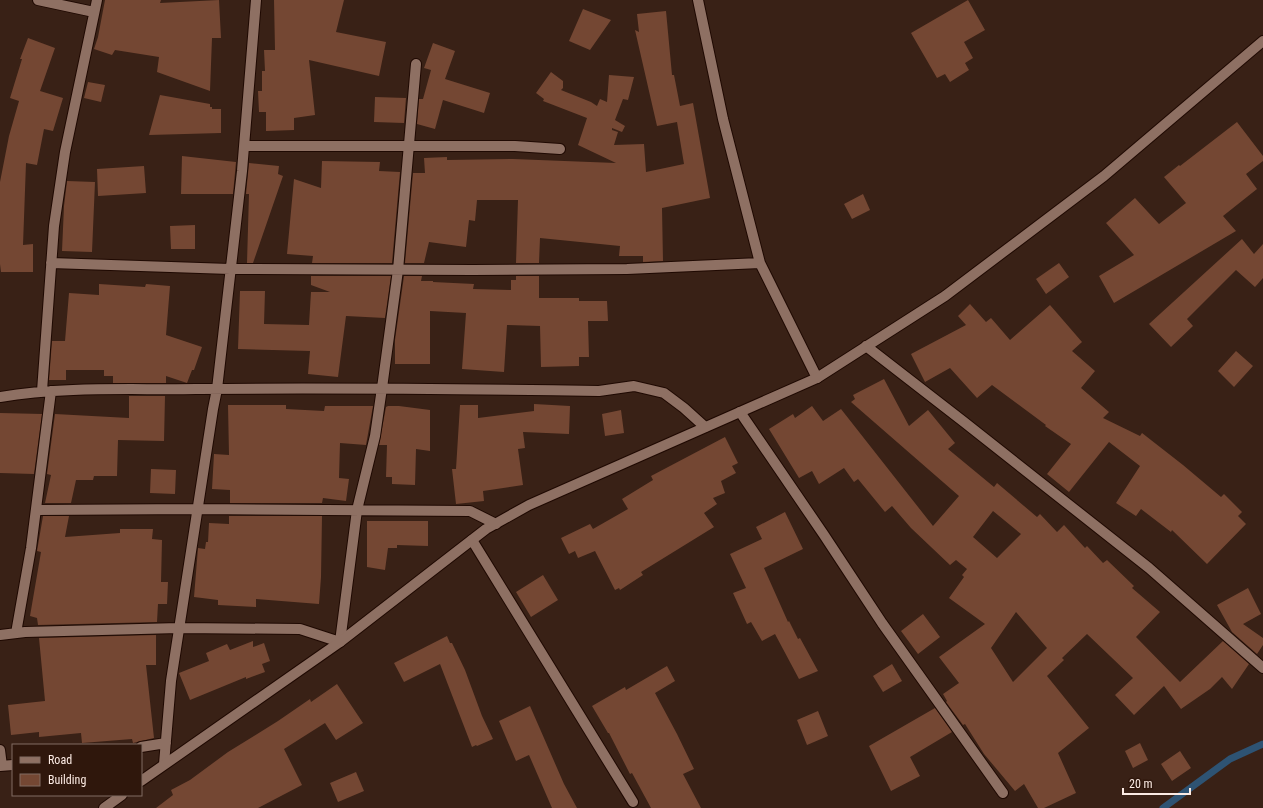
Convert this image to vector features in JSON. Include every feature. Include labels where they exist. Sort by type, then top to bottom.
[{"type":"street","points":[[38,0],[94,12]]},
{"type":"street","points":[[16,633],[36,510],[46,391],[51,263],[54,226],[65,152],[97,0]]},
{"type":"street","points":[[164,764],[171,681],[217,389],[244,146],[256,0]]},
{"type":"street","points":[[698,0],[723,119],[760,263],[817,378]]},
{"type":"street","points":[[142,780],[340,642],[486,529],[529,505],[817,378],[945,296],[1104,176],[1263,41]]},
{"type":"street","points":[[340,642],[357,510],[375,436],[398,270],[416,64]]},
{"type":"street","points":[[244,146],[514,146],[560,149]]},
{"type":"street","points":[[51,263],[230,269],[398,270],[627,269],[760,263]]},
{"type":"street","points":[[866,346],[1149,568],[1263,668]]},
{"type":"street","points":[[0,397],[28,392],[46,391],[382,388],[599,391],[634,386],[664,393],[684,408],[704,427]]},
{"type":"street","points":[[740,412],[882,623],[1003,793]]},
{"type":"street","points":[[36,510],[198,509],[470,511],[496,524]]},
{"type":"street","points":[[472,540],[633,802]]},
{"type":"street","points":[[0,635],[16,633],[179,628],[300,629],[340,642]]},
{"type":"street","points":[[142,747],[166,744]]},
{"type":"street","points":[[0,750],[1,766],[12,765]]},
{"type":"street","points":[[104,808],[121,796]]},
{"type":"building","points":[[105,0],[161,0],[160,3],[219,0],[221,38],[212,38],[210,91],[157,72],[159,57],[115,50],[112,55],[94,49],[98,37]]},
{"type":"building","points":[[274,0],[344,0],[336,32],[386,42],[379,76],[309,60],[315,115],[294,118],[294,130],[266,131],[266,112],[259,112],[258,91],[262,91],[262,71],[265,71],[264,50],[275,50]]},
{"type":"building","points":[[968,0],[985,30],[964,42],[973,58],[965,63],[969,70],[950,82],[945,74],[937,78],[911,33]]},
{"type":"building","points":[[583,9],[611,20],[590,50],[569,41]]},
{"type":"building","points":[[666,11],[672,75],[674,75],[680,106],[693,103],[710,198],[662,208],[663,261],[643,262],[643,256],[619,256],[620,246],[540,238],[539,263],[516,263],[518,200],[477,200],[475,221],[469,220],[466,247],[429,242],[424,263],[405,263],[413,173],[425,173],[424,158],[447,157],[447,160],[513,159],[616,163],[578,145],[587,118],[543,101],[544,99],[536,93],[551,72],[563,81],[563,88],[561,90],[591,102],[597,106],[600,99],[607,102],[609,75],[634,77],[628,100],[623,99],[615,120],[625,126],[622,132],[612,128],[612,130],[618,132],[614,145],[644,144],[646,172],[684,164],[677,122],[657,126],[635,30],[639,32],[637,14]]},
{"type":"building","points":[[28,38],[55,48],[40,91],[63,98],[53,131],[44,129],[37,165],[26,163],[23,245],[33,244],[33,272],[1,272],[0,182],[9,136],[19,101],[10,98],[22,59],[20,59]]},
{"type":"building","points":[[433,43],[455,51],[445,79],[490,93],[484,113],[443,100],[435,129],[417,124],[419,99],[423,99],[431,70],[424,68]]},
{"type":"building","points":[[88,82],[105,85],[101,102],[84,98]]},
{"type":"building","points":[[160,95],[210,104],[212,109],[221,109],[221,133],[149,135]]},
{"type":"building","points":[[375,97],[406,98],[404,123],[374,122]]},
{"type":"building","points":[[1237,122],[1263,156],[1263,161],[1246,174],[1257,189],[1223,216],[1236,231],[1114,303],[1099,276],[1134,255],[1106,223],[1135,198],[1159,224],[1186,203],[1164,177]]},
{"type":"building","points":[[182,156],[236,162],[233,194],[181,194]]},
{"type":"building","points":[[322,161],[380,162],[379,171],[400,172],[392,263],[312,263],[313,256],[287,254],[294,179],[321,188]]},
{"type":"building","points":[[249,163],[279,166],[278,174],[283,176],[253,263],[247,263],[249,194],[246,194]]},
{"type":"building","points":[[144,166],[146,193],[98,196],[97,169]]},
{"type":"building","points":[[67,181],[95,182],[92,252],[62,251],[64,206]]},
{"type":"building","points":[[863,194],[870,210],[852,219],[844,204]]},
{"type":"building","points":[[195,225],[195,249],[171,249],[170,226]]},
{"type":"building","points":[[1242,239],[1254,254],[1263,244],[1263,278],[1255,287],[1236,270],[1187,319],[1193,326],[1171,347],[1149,324]]},
{"type":"building","points":[[1059,263],[1069,277],[1046,294],[1036,279]]},
{"type":"building","points":[[311,276],[391,276],[385,318],[346,316],[338,377],[308,374],[310,351],[238,349],[240,291],[265,291],[264,324],[309,325],[311,292],[330,292],[311,285]]},
{"type":"building","points":[[404,276],[422,276],[421,281],[474,284],[473,289],[511,290],[511,280],[516,280],[516,276],[539,276],[539,298],[579,298],[579,301],[607,301],[608,321],[588,321],[589,357],[579,357],[579,366],[541,367],[540,326],[507,325],[504,372],[462,369],[466,313],[430,311],[430,364],[395,364],[395,340]]},
{"type":"building","points":[[99,284],[145,287],[146,284],[170,286],[166,335],[202,347],[194,370],[192,370],[187,383],[166,376],[166,383],[113,383],[113,376],[104,376],[104,370],[66,370],[66,380],[49,380],[52,341],[65,341],[69,293],[99,295]]},
{"type":"building","points":[[970,304],[986,322],[991,318],[1010,340],[1050,305],[1082,342],[1072,351],[1095,371],[1081,388],[1109,412],[1103,418],[1140,436],[1142,433],[1221,497],[1224,494],[1242,512],[1238,516],[1246,524],[1207,564],[1172,530],[1171,532],[1141,509],[1136,516],[1116,503],[1140,466],[1109,442],[1069,492],[1047,474],[1071,444],[992,385],[977,398],[950,368],[925,382],[911,354],[966,325],[958,316]]},
{"type":"building","points":[[1236,351],[1253,366],[1234,387],[1218,371]]},
{"type":"building","points":[[884,379],[909,426],[928,410],[955,443],[948,449],[994,487],[997,483],[1037,517],[1040,514],[1057,532],[1064,525],[1085,548],[1087,546],[1103,563],[1107,560],[1134,586],[1132,588],[1160,612],[1136,637],[1180,682],[1223,641],[1249,664],[1232,689],[1222,677],[1210,689],[1181,709],[1164,686],[1134,715],[1115,695],[1133,678],[1087,634],[1062,658],[1064,660],[1047,676],[1089,728],[1058,753],[1076,793],[1044,808],[1038,808],[1024,784],[1015,791],[984,754],[965,724],[963,725],[946,702],[947,701],[943,694],[959,683],[939,657],[985,624],[949,598],[964,577],[962,575],[967,569],[956,560],[950,565],[911,528],[892,506],[885,512],[858,479],[854,482],[844,468],[819,484],[812,471],[799,478],[769,429],[793,414],[795,418],[812,406],[823,421],[841,409],[933,526],[959,496],[851,402],[855,399],[853,395]],"holes":[[[993,511],[1021,534],[997,558],[973,537]],[[1016,612],[1047,648],[1013,682],[991,648]]]},
{"type":"building","points":[[129,396],[165,396],[164,441],[118,440],[117,476],[94,476],[93,480],[76,480],[71,503],[45,503],[51,475],[47,474],[55,414],[129,418]]},
{"type":"building","points":[[534,404],[570,406],[569,434],[523,432],[525,448],[518,449],[523,485],[483,491],[484,501],[456,504],[452,469],[456,469],[460,405],[478,405],[478,418],[534,411]]},
{"type":"building","points":[[228,405],[286,405],[286,409],[324,411],[325,406],[373,406],[366,445],[340,443],[339,478],[349,479],[346,501],[323,498],[322,503],[230,503],[230,490],[212,489],[214,454],[229,455]]},
{"type":"building","points":[[386,407],[430,410],[430,451],[416,449],[415,485],[392,484],[392,477],[386,477],[387,445],[379,445]]},
{"type":"building","points":[[621,410],[624,433],[605,436],[602,414]]},
{"type":"building","points":[[0,413],[42,414],[34,474],[0,473]]},
{"type":"building","points":[[725,437],[738,463],[732,466],[736,473],[721,481],[725,493],[713,498],[717,504],[704,513],[714,527],[641,572],[643,575],[620,590],[619,588],[615,590],[595,551],[578,558],[575,551],[569,554],[561,538],[590,524],[593,529],[628,509],[622,499],[653,480],[651,476]]},
{"type":"building","points":[[151,469],[176,470],[175,494],[150,493]]},
{"type":"building","points":[[785,512],[803,549],[764,568],[788,622],[789,621],[798,639],[800,638],[818,671],[799,679],[775,634],[762,641],[751,622],[747,624],[733,593],[746,588],[730,554],[762,539],[756,527]]},
{"type":"building","points":[[43,516],[69,516],[65,537],[120,533],[120,529],[153,529],[152,539],[162,540],[161,582],[168,582],[167,604],[158,604],[157,622],[38,625],[37,618],[30,616],[41,552],[37,551]]},
{"type":"building","points":[[229,516],[322,516],[319,604],[256,599],[256,607],[218,605],[218,600],[194,597],[198,548],[205,549],[206,542],[208,542],[209,523],[229,524]]},
{"type":"building","points":[[367,521],[428,521],[428,546],[397,545],[397,548],[388,548],[385,570],[367,567]]},
{"type":"building","points":[[543,575],[558,600],[531,617],[516,592]]},
{"type":"building","points":[[1248,588],[1261,614],[1243,624],[1263,638],[1263,645],[1257,654],[1232,632],[1217,605]]},
{"type":"building","points":[[923,614],[940,637],[918,654],[901,631]]},
{"type":"building","points":[[156,635],[156,665],[146,665],[154,738],[133,743],[132,739],[82,743],[81,733],[39,737],[39,732],[11,735],[8,705],[45,701],[39,638]]},
{"type":"building","points":[[447,636],[465,670],[482,716],[493,739],[477,746],[472,747],[440,664],[404,682],[394,663]]},
{"type":"building","points":[[253,641],[253,647],[264,643],[270,661],[262,664],[265,672],[246,679],[246,677],[190,700],[179,673],[209,661],[206,653],[227,644],[230,650]]},
{"type":"building","points":[[892,664],[902,681],[883,692],[873,676]]},
{"type":"building","points":[[667,666],[675,681],[655,693],[694,769],[683,774],[701,808],[651,808],[592,706],[625,687],[626,690]]},
{"type":"building","points":[[337,684],[363,723],[336,740],[325,723],[284,749],[302,785],[258,808],[156,808],[173,795],[171,790],[190,780],[228,752],[310,699],[311,702]]},
{"type":"building","points":[[530,706],[564,784],[577,808],[552,808],[529,755],[516,761],[499,721]]},
{"type":"building","points":[[935,708],[952,732],[910,757],[920,776],[891,791],[869,746]]},
{"type":"building","points":[[818,711],[828,736],[807,745],[797,720]]},
{"type":"building","points":[[1140,743],[1148,760],[1133,768],[1125,751]]},
{"type":"building","points":[[1180,751],[1191,768],[1172,781],[1161,764]]},
{"type":"building","points":[[356,772],[364,791],[338,802],[330,783]]},
{"type":"waterway","points":[[1163,808],[1230,759],[1263,744]]}]
